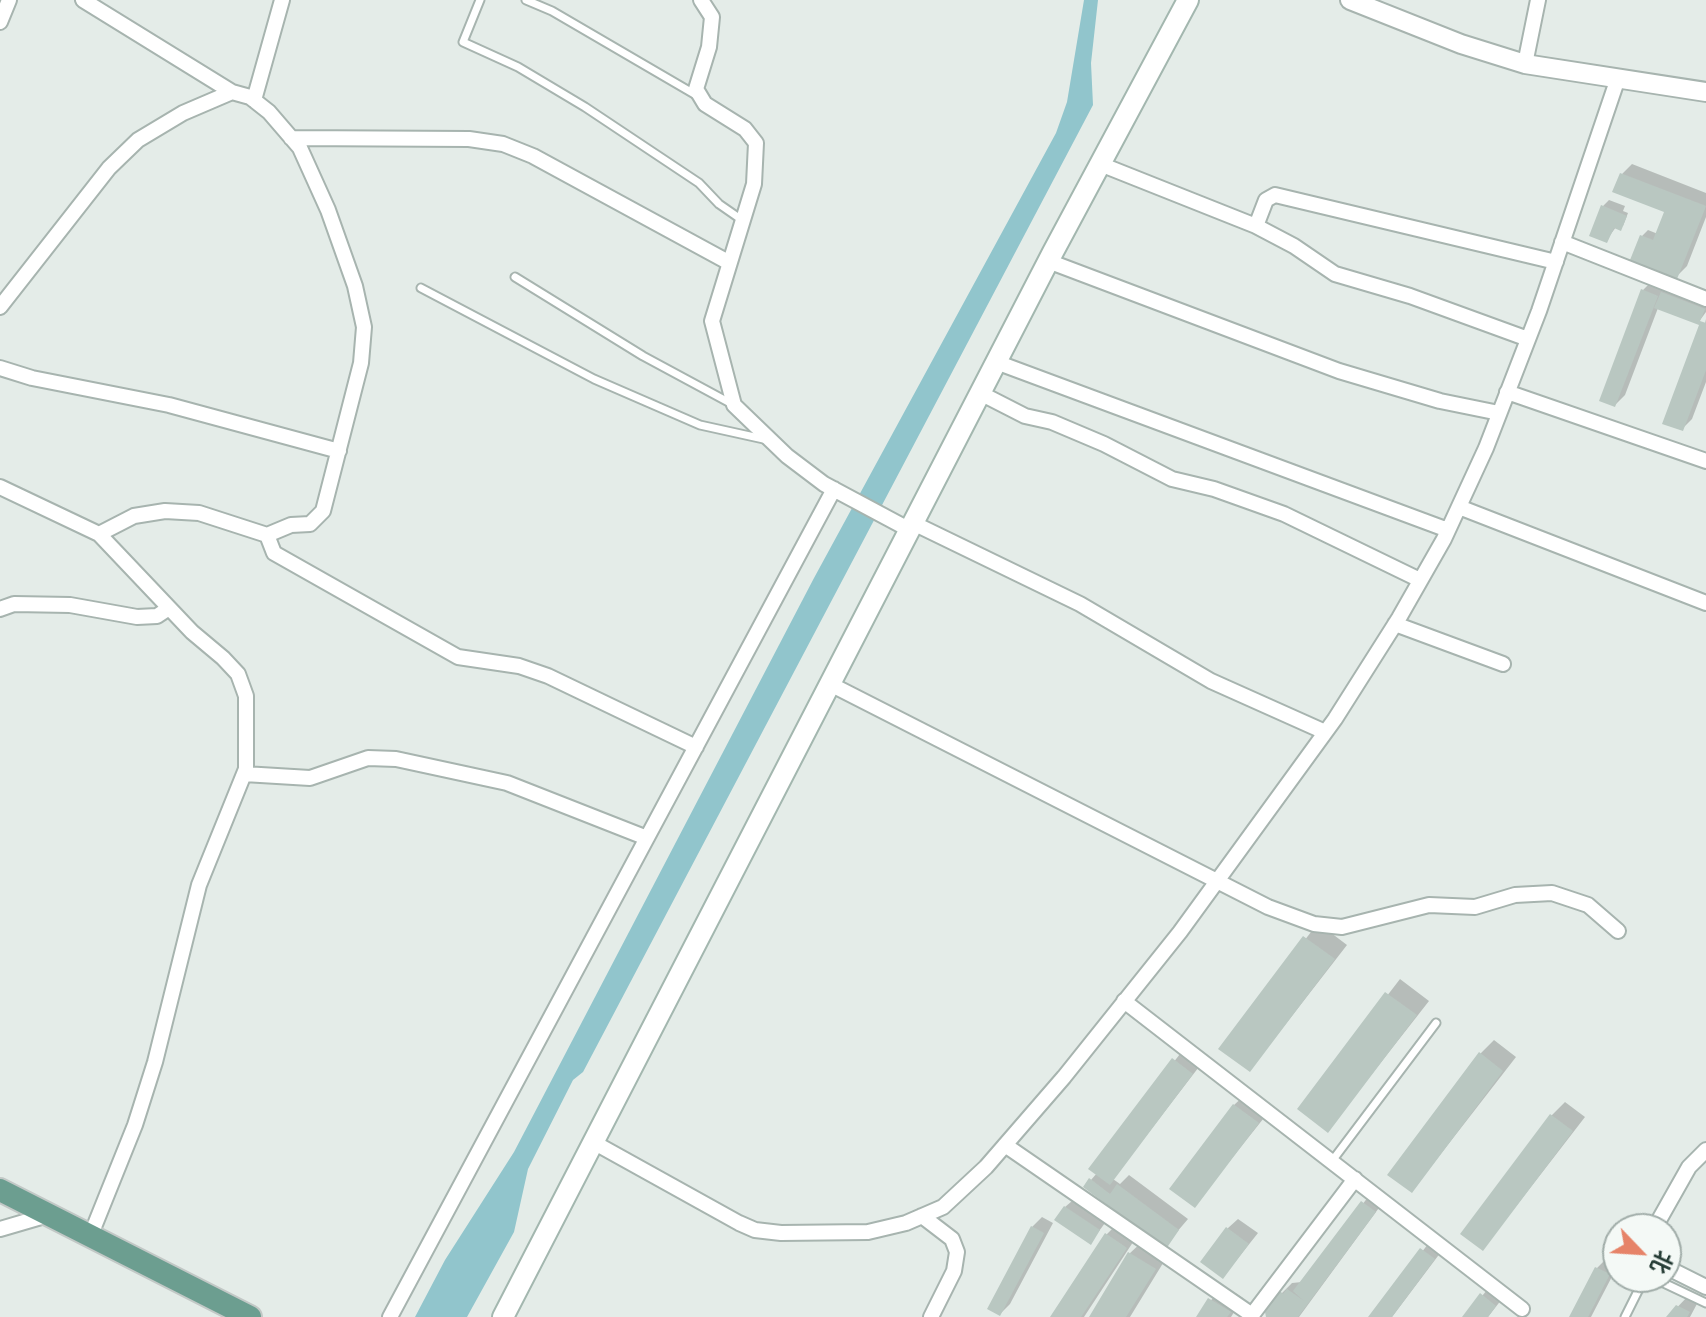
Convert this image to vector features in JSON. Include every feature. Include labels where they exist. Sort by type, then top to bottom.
[{"type":"main road","points":[[503,1317],[1048,261],[1188,0]]},
{"type":"main road","points":[[0,1190],[250,1317]]},
{"type":"street","points":[[0,22],[9,0]]},
{"type":"street","points":[[83,0],[232,92],[254,100],[300,148],[328,210],[355,286],[364,327],[361,363],[323,511],[310,524],[291,525],[267,535],[199,513],[165,511],[134,516],[99,534]]},
{"type":"street","points":[[254,100],[282,0]]},
{"type":"street","points":[[701,0],[712,17],[709,47],[697,75],[696,89],[705,104],[745,129],[756,143],[754,184],[712,321],[734,405],[770,441],[834,489],[1080,604],[1211,681],[1325,732]]},
{"type":"street","points":[[1350,0],[1461,44],[1525,64],[1706,92]]},
{"type":"street","points":[[1525,64],[1538,0]]},
{"type":"street","points":[[593,1142],[755,1230],[868,1232],[943,1207],[1005,1145],[1124,1001],[1217,880],[1325,732],[1395,624],[1448,530],[1499,413],[1556,262],[1618,78]]},
{"type":"street","points":[[0,307],[109,168],[138,140],[183,113],[232,92]]},
{"type":"street","points":[[291,138],[469,139],[503,144],[556,168],[728,262]]},
{"type":"street","points":[[1100,164],[1256,226],[1294,246],[1335,274],[1410,296],[1528,339]]},
{"type":"street","points":[[1256,226],[1266,200],[1275,195],[1556,262]]},
{"type":"street","points":[[1562,242],[1706,299]]},
{"type":"street","points":[[1048,261],[1339,371],[1440,401],[1499,413]]},
{"type":"street","points":[[996,362],[1448,530]]},
{"type":"street","points":[[0,368],[32,378],[169,405],[339,451]]},
{"type":"street","points":[[1507,392],[1706,461]]},
{"type":"street","points":[[980,393],[1025,416],[1052,422],[1104,444],[1172,479],[1214,489],[1284,514],[1420,580]]},
{"type":"street","points":[[0,487],[99,534],[169,608],[238,674],[246,696],[244,774],[199,885],[168,1013],[135,1125],[90,1237]]},
{"type":"street","points":[[390,1317],[834,489]]},
{"type":"street","points":[[1459,507],[1706,603]]},
{"type":"street","points":[[267,535],[274,553],[458,657],[519,666],[548,676],[696,747]]},
{"type":"street","points":[[0,609],[14,604],[70,605],[137,617],[157,616],[169,608]]},
{"type":"street","points":[[1395,624],[1503,664]]},
{"type":"street","points":[[830,684],[1268,907],[1328,926],[1342,927],[1367,922],[1429,905],[1475,907],[1515,895],[1552,893],[1588,905],[1618,931]]},
{"type":"street","points":[[244,774],[310,778],[368,758],[396,759],[507,783],[647,838]]},
{"type":"street","points":[[1124,1001],[1524,1313]]},
{"type":"street","points":[[1005,1145],[1252,1315],[1355,1179]]},
{"type":"street","points":[[1663,1213],[1689,1167],[1706,1150]]},
{"type":"street","points":[[0,1229],[48,1215]]},
{"type":"street","points":[[922,1216],[952,1239],[957,1252],[954,1271],[931,1317]]},
{"type":"street","points":[[1682,1275],[1706,1287]]},
{"type":"lane","points":[[480,0],[463,42],[518,67],[576,101],[699,183],[719,204],[744,221]]},
{"type":"lane","points":[[526,0],[552,11],[643,67],[701,97]]},
{"type":"lane","points":[[515,277],[643,356],[734,405]]},
{"type":"lane","points":[[421,288],[607,385],[700,425],[770,441]]},
{"type":"lane","points":[[1332,1161],[1436,1023]]},
{"type":"lane","points":[[1682,1292],[1706,1303]]},
{"type":"lane","points":[[1625,1317],[1639,1293]]},
{"type":"water","points":[[1084,0],[1098,0],[1091,63],[1093,105],[583,1072],[573,1080],[528,1169],[514,1232],[467,1317],[415,1317],[445,1260],[514,1152],[814,578],[1056,133],[1067,102]]},
{"type":"building","points":[[1620,173],[1706,206],[1677,279],[1630,260],[1640,235],[1653,240],[1664,212],[1612,192]]},
{"type":"building","points":[[1601,205],[1627,216],[1621,231],[1614,228],[1607,243],[1589,236]]},
{"type":"building","points":[[1641,289],[1658,296],[1615,407],[1599,401]]},
{"type":"building","points":[[1661,292],[1705,309],[1700,321],[1706,323],[1706,370],[1683,431],[1662,424],[1699,325],[1654,308]]},
{"type":"building","points":[[1303,936],[1335,959],[1250,1072],[1218,1049]]},
{"type":"building","points":[[1385,992],[1417,1015],[1328,1133],[1297,1109]]},
{"type":"building","points":[[1479,1052],[1503,1071],[1412,1193],[1387,1175]]},
{"type":"building","points":[[1172,1058],[1193,1074],[1110,1185],[1088,1169]]},
{"type":"building","points":[[1233,1104],[1259,1123],[1195,1208],[1169,1189]]},
{"type":"building","points":[[1550,1114],[1573,1131],[1483,1251],[1460,1234]]},
{"type":"building","points":[[1089,1178],[1110,1194],[1117,1184],[1179,1230],[1166,1249],[1083,1187]]},
{"type":"building","points":[[1361,1201],[1376,1212],[1298,1317],[1266,1317],[1265,1312],[1280,1291],[1283,1294],[1287,1289],[1304,1301],[1293,1291]]},
{"type":"building","points":[[1064,1206],[1100,1230],[1091,1245],[1054,1220]]},
{"type":"building","points":[[1031,1226],[1044,1233],[1000,1316],[987,1309]]},
{"type":"building","points":[[1226,1227],[1249,1244],[1223,1279],[1200,1262]]},
{"type":"building","points":[[1105,1233],[1127,1248],[1081,1317],[1050,1317]]},
{"type":"building","points":[[1420,1248],[1435,1259],[1392,1317],[1368,1317]]},
{"type":"building","points":[[1128,1252],[1156,1269],[1126,1317],[1089,1317]]},
{"type":"building","points":[[1595,1267],[1602,1270],[1602,1290],[1588,1317],[1569,1317]]},
{"type":"building","points":[[1480,1293],[1496,1306],[1488,1317],[1462,1317]]},
{"type":"building","points":[[1208,1298],[1231,1312],[1227,1317],[1196,1317]]},
{"type":"building","points":[[1676,1305],[1690,1312],[1687,1317],[1666,1317]]}]
